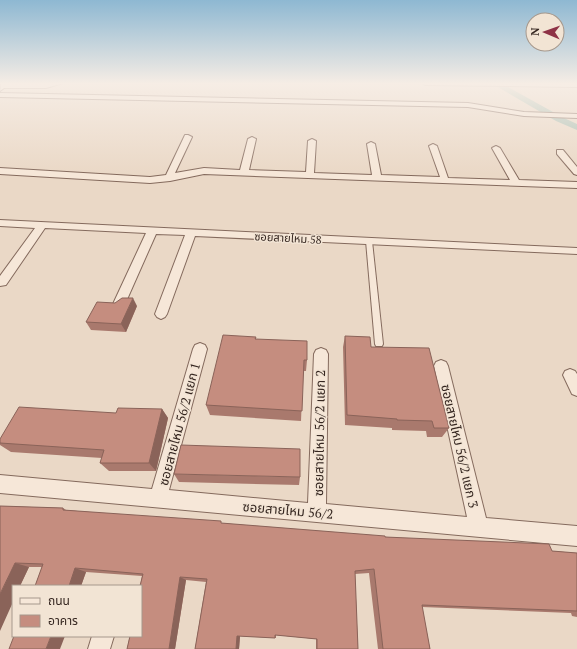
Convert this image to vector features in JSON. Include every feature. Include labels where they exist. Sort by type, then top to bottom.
[{"type":"street","points":[[520,113],[577,116]]},
{"type":"street","points":[[171,175],[188,137]]},
{"type":"street","points":[[244,172],[252,139]]},
{"type":"street","points":[[310,174],[312,141]]},
{"type":"street","points":[[372,144],[377,177]]},
{"type":"street","points":[[433,146],[445,180]]},
{"type":"street","points":[[496,148],[516,182]]},
{"type":"street","points":[[560,152],[577,172]]},
{"type":"street","points":[[0,171],[155,180],[171,175],[199,171],[577,185]]},
{"type":"street","name":"ซอยสายไหม 58","points":[[0,223],[577,252]]},
{"type":"street","points":[[2,282],[42,225]]},
{"type":"street","points":[[119,304],[152,231]]},
{"type":"street","points":[[161,314],[191,233]]},
{"type":"street","name":"ซอยสายไหม 56/2 แยก 1","points":[[158,498],[200,349]]},
{"type":"street","name":"ซอยสายไหม 56/2 แยก 2","points":[[317,512],[321,354]]},
{"type":"street","name":"ซอยสายไหม 56/2 แยก 3","points":[[441,366],[479,527]]},
{"type":"street","points":[[570,375],[577,389]]},
{"type":"street","name":"ซอยสายไหม 56/2","points":[[0,484],[577,536]]},
{"type":"street","points":[[99,649],[103,637]]},
{"type":"lane","points":[[369,241],[379,344]]},
{"type":"building","points":[[122,298],[133,298],[121,324],[86,322],[97,302],[115,303]]},
{"type":"building","points":[[223,335],[256,337],[255,339],[307,341],[307,360],[304,360],[302,411],[206,405]]},
{"type":"building","points":[[345,336],[370,337],[371,347],[429,348],[449,428],[434,428],[432,421],[397,420],[347,415]]},
{"type":"building","points":[[19,407],[116,413],[118,408],[162,409],[149,463],[100,463],[104,450],[0,443],[0,439]]},
{"type":"building","points":[[181,445],[300,449],[300,477],[174,474]]},
{"type":"building","points":[[0,506],[63,508],[63,510],[221,521],[221,523],[385,537],[549,544],[552,551],[577,553],[577,611],[422,605],[430,649],[383,649],[374,569],[355,571],[358,649],[317,649],[317,639],[275,635],[275,638],[237,636],[236,649],[195,649],[207,579],[180,577],[169,649],[127,649],[130,637],[142,637],[142,585],[140,585],[143,574],[75,568],[69,585],[35,585],[43,564],[15,563],[0,594]]},
{"type":"building","points":[[14,637],[51,637],[46,649],[9,649]]},
{"type":"waterway","points":[[549,113],[577,127]]}]
